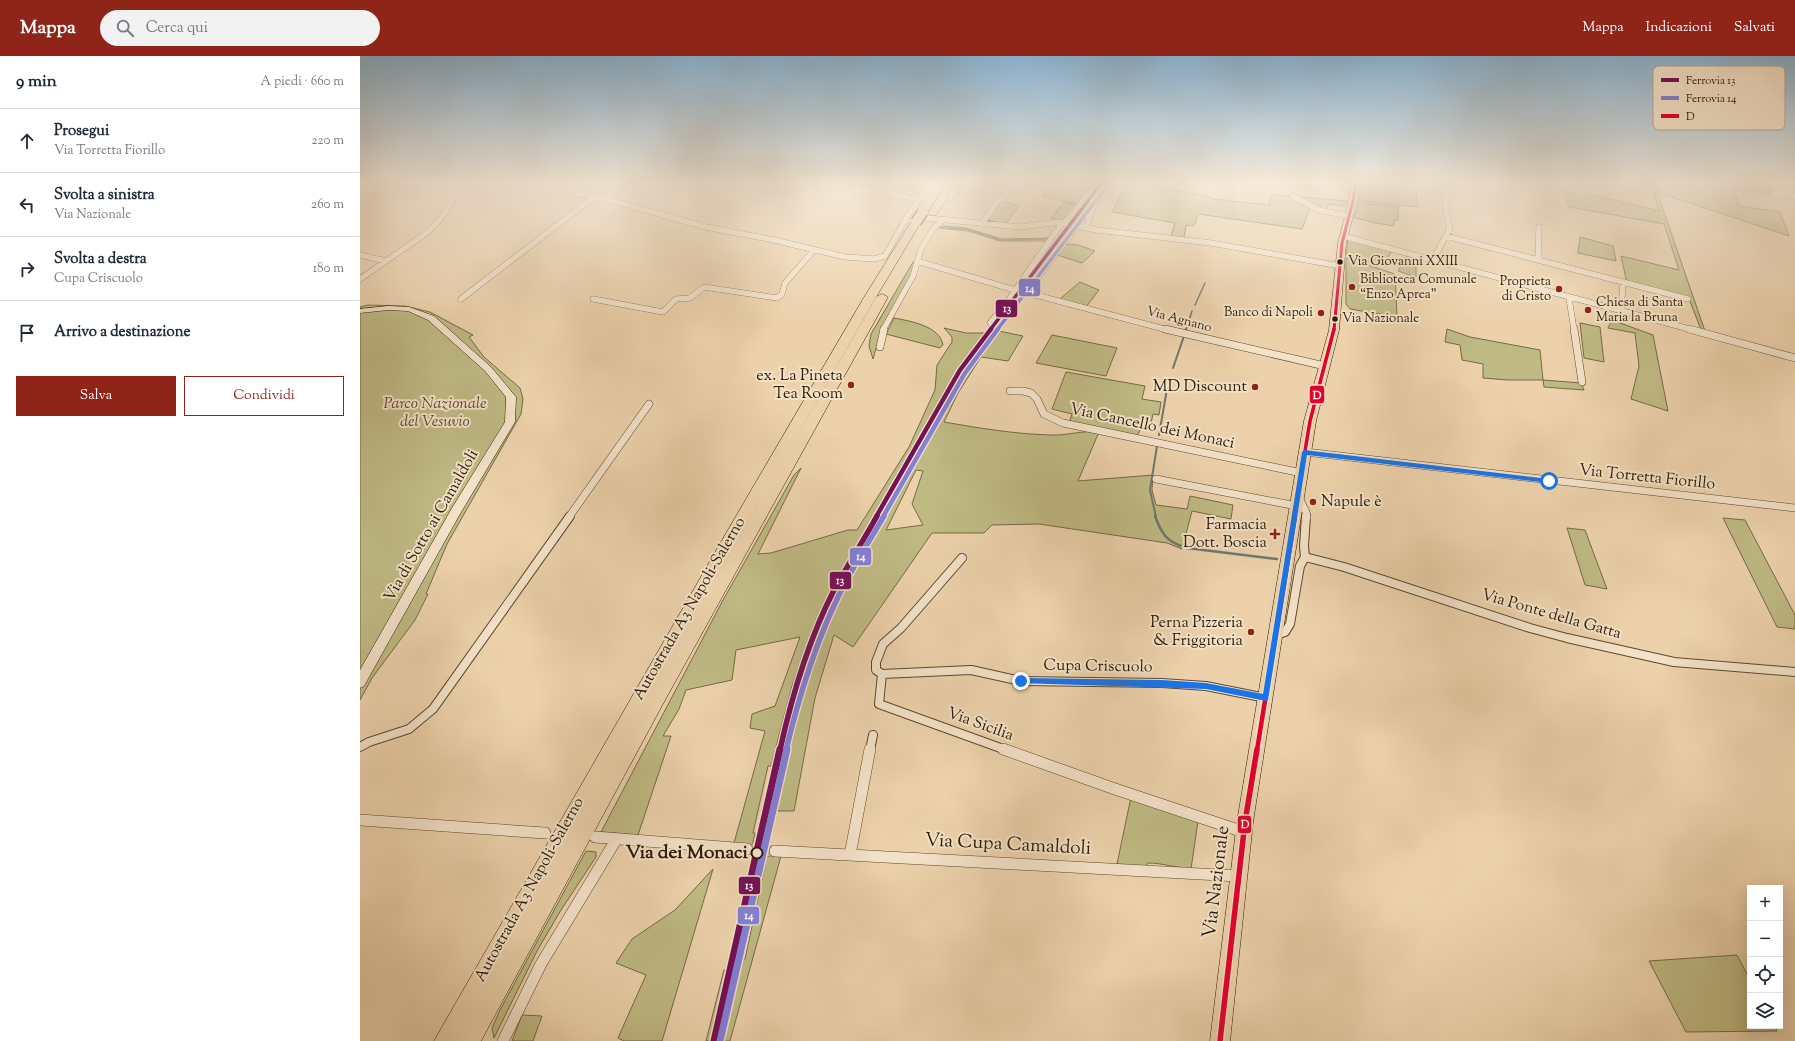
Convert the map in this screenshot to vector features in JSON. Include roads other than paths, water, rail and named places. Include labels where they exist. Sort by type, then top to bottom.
[{"type":"highway","name":"Autostrada A3 Napoli-Salerno","points":[[445,1041],[730,538],[869,299],[915,227]]},
{"type":"highway","name":"Autostrada A3 Napoli-Salerno","points":[[469,1041],[743,544],[880,301],[916,227]]},
{"type":"main road","name":"Via Nazionale","points":[[1220,1041],[1244,832],[1298,501],[1304,452],[1335,319],[1343,236],[1346,227]]},
{"type":"street","points":[[360,279],[428,232],[433,227]]},
{"type":"street","points":[[460,299],[476,289],[555,227]]},
{"type":"street","points":[[706,227],[845,257],[874,259],[885,256],[912,227]]},
{"type":"street","points":[[880,347],[883,331],[913,276],[921,249],[935,227]]},
{"type":"street","points":[[990,324],[1060,227]]},
{"type":"street","name":"Via Agnano","points":[[1076,227],[1029,289],[1028,293],[1190,336],[1324,366]]},
{"type":"street","points":[[1081,227],[1206,243],[1340,266]]},
{"type":"street","points":[[1433,260],[1450,227]]},
{"type":"street","points":[[1538,259],[1539,227]]},
{"type":"street","points":[[1343,236],[1793,358],[1795,365]]},
{"type":"street","points":[[1446,236],[1688,299]]},
{"type":"street","points":[[593,299],[663,312],[676,299],[690,298],[704,287],[777,298],[782,294],[785,283],[814,250]]},
{"type":"street","points":[[360,255],[386,261]]},
{"type":"street","points":[[917,261],[1015,290]]},
{"type":"street","points":[[1621,312],[1621,296],[1624,282]]},
{"type":"street","points":[[1569,298],[1582,382]]},
{"type":"street","name":"Via di Sotto ai Camaldoli","points":[[360,311],[388,308],[409,309],[431,318],[488,369],[511,397],[510,422],[456,511],[360,682]]},
{"type":"street","name":"Via Cancello dei Monaci","points":[[1010,391],[1029,391],[1036,396],[1045,415],[1055,421],[1302,473]]},
{"type":"street","points":[[360,746],[409,730],[433,709],[649,404]]},
{"type":"street","name":"Via Torretta Fiorillo","points":[[1304,452],[1795,508]]},
{"type":"street","points":[[1156,479],[1298,501],[1306,512],[1307,520],[1304,546],[1305,557],[1300,566],[1290,624],[1285,632],[1276,634]]},
{"type":"street","name":"Via Ponte della Gatta","points":[[1305,557],[1344,568],[1530,628],[1567,638],[1674,662],[1795,672]]},
{"type":"street","name":"Via Sicilia","points":[[962,558],[901,628],[883,644],[876,662],[876,670],[882,674],[879,704],[1114,789],[1244,832]]},
{"type":"street","name":"Cupa Criscuolo","points":[[882,674],[971,670],[1021,681],[1198,686],[1266,698]]},
{"type":"street","points":[[850,855],[873,735]]},
{"type":"street","points":[[360,820],[545,833]]},
{"type":"street","points":[[595,837],[616,840],[747,849]]},
{"type":"street","points":[[503,1041],[541,964],[616,840]]},
{"type":"street","name":"Via Cupa Camaldoli","points":[[775,851],[1238,876]]},
{"type":"waterway","points":[[942,228],[966,229],[1001,240],[1047,239]]},
{"type":"waterway","points":[[1195,305],[1205,283]]},
{"type":"waterway","points":[[1186,330],[1192,311]]},
{"type":"waterway","points":[[1173,368],[1184,336]]},
{"type":"waterway","points":[[1159,435],[1167,389]]},
{"type":"waterway","points":[[1156,517],[1150,490],[1157,446]]},
{"type":"waterway","points":[[1155,516],[1166,537],[1180,546],[1277,559]]},
{"type":"tunnel","points":[[747,849],[775,851]]},
{"type":"rail line","name":"13","points":[[714,1041],[791,701],[812,640],[834,591],[960,370],[1068,227]]},
{"type":"rail line","name":"14","points":[[720,1041],[797,703],[818,642],[839,594],[965,373],[1076,227]]},
{"type":"place","name":"Via Giovanni XXIII","points":[[1340,262]]},
{"type":"place","name":"Biblioteca Comunale “Enzo Aprea”","points":[[1352,287]]},
{"type":"place","name":"Proprieta di Cristo","points":[[1559,289]]},
{"type":"place","name":"Chiesa di Santa Maria la Bruna","points":[[1588,310]]},
{"type":"place","name":"Banco di Napoli","points":[[1321,313]]},
{"type":"place","name":"Via Nazionale","points":[[1335,319]]},
{"type":"place","name":"ex. La Pineta Tea Room","points":[[851,385]]},
{"type":"place","name":"MD Discount","points":[[1255,387]]},
{"type":"place","name":"Napule è","points":[[1313,502]]},
{"type":"place","name":"Farmacia Dott. Boscia","points":[[1275,534]]},
{"type":"place","name":"Perna Pizzeria & Friggitoria","points":[[1251,632]]},
{"type":"place","name":"Via dei Monaci","points":[[757,853]]},
{"type":"park label","name":"Parco Nazionale del Vesuvio","points":[[435,413]]}]
